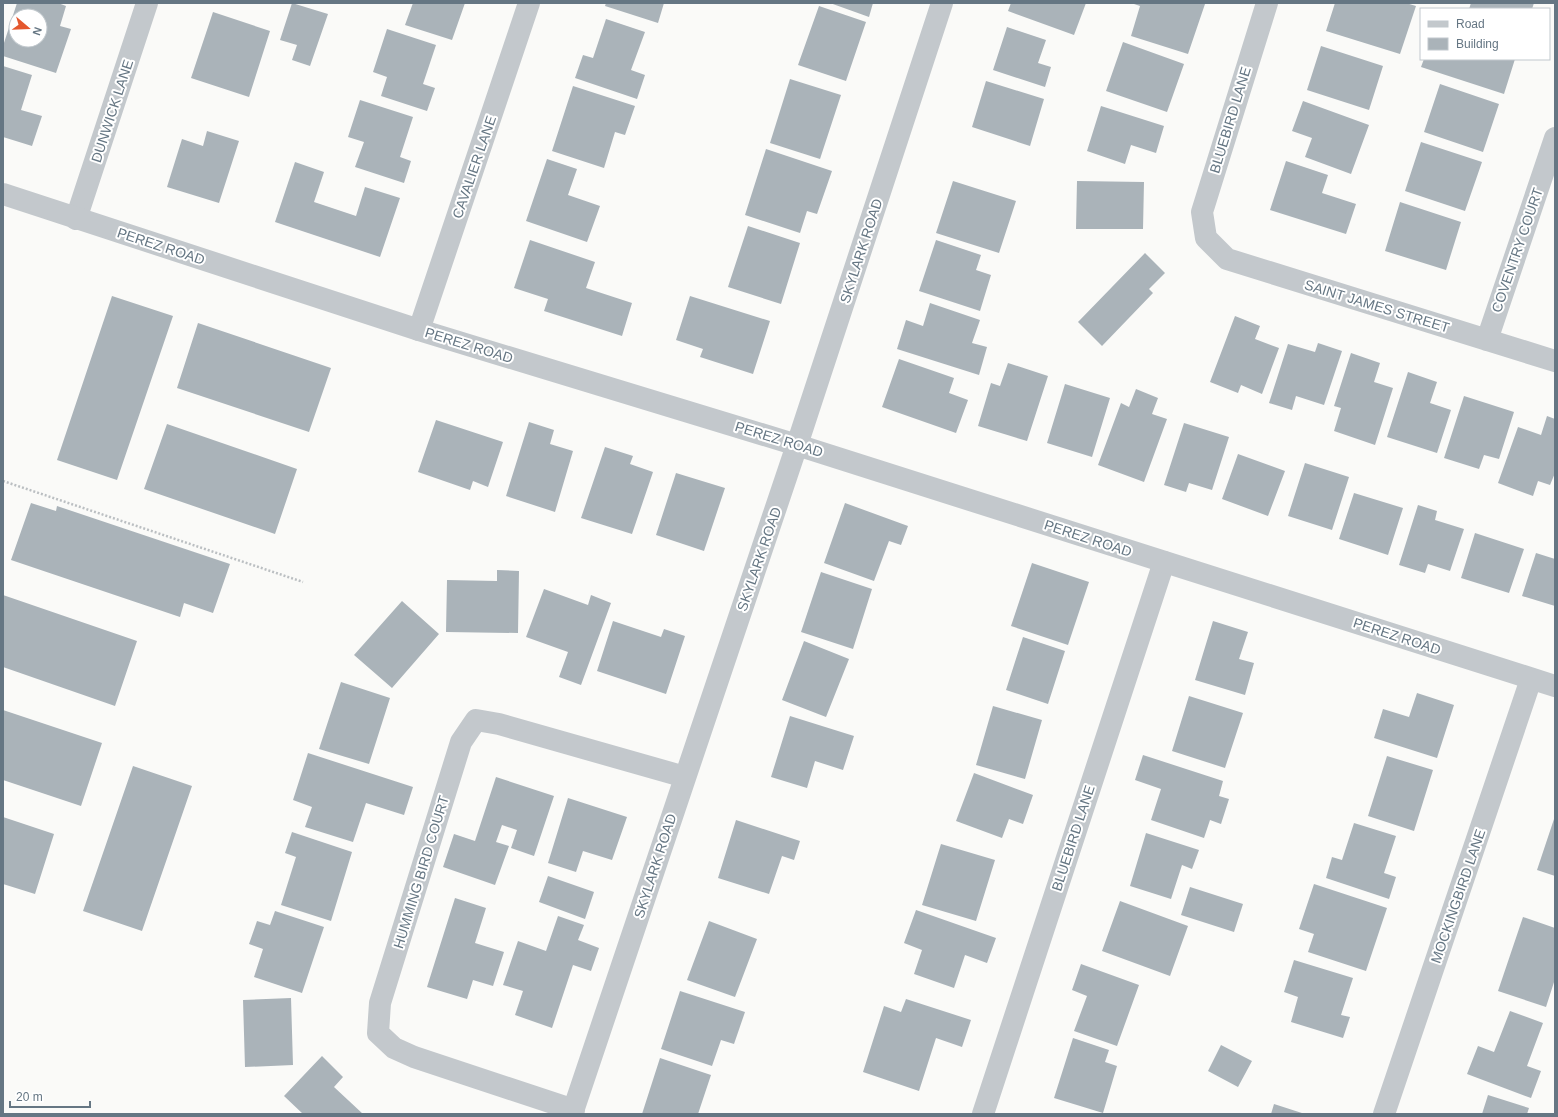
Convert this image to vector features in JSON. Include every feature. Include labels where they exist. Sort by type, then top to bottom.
[{"type":"street","name":"DUNWICK LANE","points":[[76,219],[147,3]]},
{"type":"street","name":"CAVALIER LANE","points":[[419,330],[529,3]]},
{"type":"street","name":"SKYLARK ROAD","points":[[573,1112],[797,445],[942,3]]},
{"type":"street","name":"BLUEBIRD LANE","points":[[1206,238],[1202,212],[1267,3]]},
{"type":"street","name":"COVENTRY COURT","points":[[1488,340],[1555,138]]},
{"type":"street","name":"PEREZ ROAD","points":[[3,194],[419,330],[797,445],[1555,686]]},
{"type":"street","name":"SAINT JAMES STREET","points":[[1206,238],[1227,259],[1555,361]]},
{"type":"street","name":"BLUEBIRD LANE","points":[[983,1114],[1164,562]]},
{"type":"street","name":"MOCKINGBIRD LANE","points":[[1384,1114],[1531,679]]},
{"type":"street","name":"HUMMING BIRD COURT","points":[[573,1112],[414,1057],[394,1048],[378,1033],[380,1003],[461,742],[476,720],[499,724],[685,777]]},
{"type":"path","points":[[3,481],[304,582]]},
{"type":"building","points":[[17,3],[58,3],[66,6],[60,26],[71,29],[56,73],[3,56],[3,46],[8,31],[8,48],[48,48],[48,8],[15,8]]},
{"type":"building","points":[[292,3],[328,14],[310,66],[292,60],[297,45],[280,40]]},
{"type":"building","points":[[413,3],[465,3],[452,40],[405,25]]},
{"type":"building","points":[[606,3],[664,3],[658,23],[605,6]]},
{"type":"building","points":[[830,3],[873,3],[869,17]]},
{"type":"building","points":[[1011,3],[1086,3],[1074,35],[1008,11]]},
{"type":"building","points":[[1131,3],[1205,4],[1188,54],[1131,36],[1140,6]]},
{"type":"building","points":[[1335,3],[1406,3],[1416,6],[1400,54],[1326,31]]},
{"type":"building","points":[[1471,3],[1534,3],[1532,8],[1469,8]]},
{"type":"building","points":[[819,6],[866,22],[846,81],[798,65]]},
{"type":"building","points":[[213,12],[270,31],[249,97],[191,78]]},
{"type":"building","points":[[606,19],[645,32],[631,70],[645,75],[637,99],[575,78],[583,55],[593,58]]},
{"type":"building","points":[[1007,27],[1046,40],[1038,63],[1051,67],[1045,87],[993,70]]},
{"type":"building","points":[[387,29],[436,45],[423,84],[435,88],[427,111],[381,96],[387,77],[373,72]]},
{"type":"building","points":[[1123,42],[1184,64],[1167,112],[1106,91]]},
{"type":"building","points":[[1321,46],[1383,66],[1369,110],[1307,90]]},
{"type":"building","points":[[1424,60],[1515,60],[1504,94],[1421,67]]},
{"type":"building","points":[[3,66],[32,75],[21,110],[42,116],[32,146],[3,137]]},
{"type":"building","points":[[790,79],[841,95],[820,159],[770,143]]},
{"type":"building","points":[[986,81],[1044,99],[1030,146],[972,127]]},
{"type":"building","points":[[1440,84],[1499,104],[1483,152],[1424,132]]},
{"type":"building","points":[[573,86],[635,106],[625,135],[615,132],[604,168],[552,151]]},
{"type":"building","points":[[360,100],[413,117],[400,157],[411,161],[404,183],[355,167],[364,142],[348,137]]},
{"type":"building","points":[[1303,101],[1369,125],[1351,174],[1305,157],[1312,138],[1292,131]]},
{"type":"building","points":[[1101,106],[1164,126],[1156,153],[1131,145],[1125,164],[1087,151]]},
{"type":"building","points":[[207,131],[239,141],[219,203],[167,187],[182,139],[203,146]]},
{"type":"building","points":[[1421,142],[1482,162],[1465,211],[1405,191]]},
{"type":"building","points":[[766,149],[832,171],[817,214],[807,211],[800,233],[745,215]]},
{"type":"building","points":[[547,159],[577,169],[568,195],[600,206],[587,242],[526,221]]},
{"type":"building","points":[[1286,161],[1328,175],[1322,193],[1356,204],[1346,234],[1270,210]]},
{"type":"building","points":[[295,162],[324,172],[314,202],[356,216],[365,187],[400,198],[380,257],[275,222]]},
{"type":"building","points":[[953,181],[1016,201],[999,253],[936,233]]},
{"type":"building","points":[[1077,181],[1144,182],[1143,229],[1076,229]]},
{"type":"building","points":[[1400,202],[1461,222],[1446,270],[1385,251]]},
{"type":"building","points":[[748,226],[800,243],[781,304],[728,287]]},
{"type":"building","points":[[530,240],[595,262],[586,288],[632,303],[622,336],[544,311],[548,299],[514,288]]},
{"type":"building","points":[[936,240],[981,255],[976,270],[991,275],[980,311],[919,291]]},
{"type":"building","points":[[1145,253],[1165,273],[1149,289],[1153,293],[1102,346],[1078,322]]},
{"type":"building","points":[[112,296],[173,316],[117,480],[57,460]]},
{"type":"building","points":[[690,296],[770,321],[753,374],[700,357],[703,349],[676,340]]},
{"type":"building","points":[[930,303],[980,320],[972,343],[987,347],[979,375],[897,349],[906,320],[923,326]]},
{"type":"building","points":[[1235,316],[1260,326],[1255,339],[1279,348],[1262,394],[1241,385],[1238,393],[1210,382]]},
{"type":"building","points":[[198,323],[331,368],[309,432],[177,388]]},
{"type":"building","points":[[1318,343],[1342,351],[1324,405],[1296,396],[1292,410],[1269,403],[1288,344],[1315,352]]},
{"type":"building","points":[[1351,353],[1380,363],[1374,382],[1393,388],[1375,445],[1334,431],[1341,408],[1334,406]]},
{"type":"building","points":[[899,359],[954,378],[949,393],[968,400],[956,433],[882,407]]},
{"type":"building","points":[[1008,363],[1048,376],[1027,441],[978,426],[991,383],[1000,386]]},
{"type":"building","points":[[1408,372],[1437,382],[1430,403],[1451,410],[1437,453],[1387,437]]},
{"type":"building","points":[[1065,384],[1110,398],[1092,457],[1047,443]]},
{"type":"building","points":[[1136,389],[1158,398],[1152,414],[1167,419],[1144,482],[1098,465],[1121,403],[1129,407]]},
{"type":"building","points":[[1464,396],[1514,412],[1499,459],[1484,455],[1479,469],[1444,458]]},
{"type":"building","points":[[1547,416],[1555,419],[1555,473],[1550,485],[1538,481],[1533,496],[1498,483],[1518,427],[1541,435]]},
{"type":"building","points":[[436,420],[503,442],[488,487],[473,481],[470,490],[418,472]]},
{"type":"building","points":[[529,422],[554,430],[550,444],[573,451],[555,512],[506,496]]},
{"type":"building","points":[[1184,423],[1229,437],[1212,490],[1189,483],[1186,492],[1164,485]]},
{"type":"building","points":[[167,424],[297,469],[275,534],[144,489]]},
{"type":"building","points":[[605,447],[633,456],[630,464],[653,472],[632,534],[581,518]]},
{"type":"building","points":[[1238,454],[1285,471],[1268,516],[1222,499]]},
{"type":"building","points":[[1305,463],[1349,477],[1332,530],[1288,516]]},
{"type":"building","points":[[676,473],[725,488],[704,551],[656,535]]},
{"type":"building","points":[[1354,493],[1403,508],[1388,555],[1339,539]]},
{"type":"building","points":[[31,503],[56,511],[57,506],[230,564],[213,613],[184,603],[180,617],[11,560]]},
{"type":"building","points":[[845,503],[908,526],[901,545],[889,541],[874,581],[824,563]]},
{"type":"building","points":[[1418,505],[1437,511],[1435,520],[1464,529],[1450,571],[1428,564],[1425,573],[1399,565]]},
{"type":"building","points":[[1475,533],[1524,549],[1509,593],[1461,578]]},
{"type":"building","points":[[1536,553],[1555,559],[1555,606],[1522,596]]},
{"type":"building","points":[[1032,563],[1089,582],[1068,645],[1011,626]]},
{"type":"building","points":[[497,570],[519,571],[518,633],[446,632],[447,580],[497,581]]},
{"type":"building","points":[[821,572],[872,589],[853,649],[801,632]]},
{"type":"building","points":[[544,589],[588,605],[591,595],[611,603],[581,685],[559,677],[568,652],[526,637]]},
{"type":"building","points":[[3,595],[137,641],[115,706],[3,667]]},
{"type":"building","points":[[402,601],[439,634],[392,688],[354,655]]},
{"type":"building","points":[[613,621],[661,637],[664,629],[685,636],[666,694],[597,671]]},
{"type":"building","points":[[1213,621],[1248,632],[1239,659],[1254,663],[1245,695],[1195,680]]},
{"type":"building","points":[[1023,637],[1065,651],[1048,704],[1006,690]]},
{"type":"building","points":[[804,641],[849,659],[826,717],[782,700]]},
{"type":"building","points":[[341,682],[390,698],[369,764],[319,749]]},
{"type":"building","points":[[1417,693],[1454,705],[1437,758],[1374,738],[1383,709],[1409,717]]},
{"type":"building","points":[[1189,696],[1243,713],[1225,768],[1172,751]]},
{"type":"building","points":[[993,706],[1042,720],[1025,779],[976,765]]},
{"type":"building","points":[[3,710],[102,743],[81,806],[3,780]]},
{"type":"building","points":[[790,716],[854,736],[843,770],[815,761],[807,788],[771,777]]},
{"type":"building","points":[[308,753],[413,787],[404,815],[366,803],[353,842],[305,827],[312,807],[293,800]]},
{"type":"building","points":[[1143,755],[1223,781],[1219,796],[1229,799],[1221,824],[1210,820],[1204,838],[1151,820],[1161,789],[1135,780]]},
{"type":"building","points":[[1387,756],[1433,770],[1414,831],[1368,816]]},
{"type":"building","points":[[133,766],[192,786],[142,931],[83,911]]},
{"type":"building","points":[[974,773],[1033,795],[1023,824],[1009,819],[1002,838],[956,821]]},
{"type":"building","points":[[496,777],[554,796],[534,856],[511,848],[517,830],[502,825],[496,842],[509,846],[495,885],[443,867],[454,834],[475,841]]},
{"type":"building","points":[[568,798],[627,817],[612,860],[583,851],[576,872],[548,863]]},
{"type":"building","points":[[1555,816],[1555,876],[1537,870]]},
{"type":"building","points":[[3,817],[54,834],[35,894],[3,884]]},
{"type":"building","points":[[736,820],[800,841],[794,860],[782,856],[769,894],[718,878]]},
{"type":"building","points":[[1354,823],[1396,836],[1384,873],[1396,877],[1389,899],[1326,878],[1332,857],[1342,860]]},
{"type":"building","points":[[292,832],[352,852],[331,921],[281,905],[296,857],[285,853]]},
{"type":"building","points":[[1146,833],[1199,850],[1192,869],[1182,865],[1171,899],[1130,886]]},
{"type":"building","points":[[941,844],[995,860],[976,921],[922,905]]},
{"type":"building","points":[[548,876],[594,892],[585,919],[539,902]]},
{"type":"building","points":[[1314,884],[1387,908],[1366,971],[1308,952],[1314,934],[1299,929]]},
{"type":"building","points":[[1190,887],[1243,904],[1234,932],[1181,915]]},
{"type":"building","points":[[455,898],[486,908],[475,943],[504,952],[493,986],[473,980],[467,999],[427,987]]},
{"type":"building","points":[[1120,901],[1188,926],[1170,976],[1102,951]]},
{"type":"building","points":[[916,910],[996,938],[987,963],[965,955],[954,988],[914,974],[922,950],[904,943]]},
{"type":"building","points":[[275,911],[324,927],[302,993],[254,977],[263,949],[249,944],[257,921],[270,925]]},
{"type":"building","points":[[558,916],[584,925],[578,940],[599,948],[591,971],[573,965],[552,1028],[515,1015],[523,991],[503,985],[518,941],[546,951]]},
{"type":"building","points":[[1523,917],[1555,928],[1555,979],[1546,1007],[1498,991]]},
{"type":"building","points":[[709,921],[757,939],[735,997],[687,980]]},
{"type":"building","points":[[1294,960],[1353,978],[1341,1015],[1350,1017],[1343,1038],[1291,1022],[1298,997],[1284,992]]},
{"type":"building","points":[[1081,964],[1139,985],[1117,1046],[1074,1031],[1087,996],[1072,990]]},
{"type":"building","points":[[680,991],[745,1012],[734,1044],[721,1040],[712,1066],[661,1049]]},
{"type":"building","points":[[291,998],[293,1065],[245,1067],[243,1000]]},
{"type":"building","points":[[906,999],[971,1020],[962,1047],[936,1038],[919,1091],[863,1072],[884,1006],[901,1012]]},
{"type":"building","points":[[1510,1011],[1543,1023],[1527,1066],[1541,1071],[1531,1098],[1467,1074],[1478,1046],[1494,1052]]},
{"type":"building","points":[[1073,1038],[1109,1050],[1105,1062],[1117,1066],[1103,1113],[1054,1098]]},
{"type":"building","points":[[1221,1045],[1252,1061],[1238,1087],[1208,1071]]},
{"type":"building","points":[[322,1056],[343,1077],[334,1087],[363,1114],[303,1114],[284,1096]]},
{"type":"building","points":[[660,1058],[711,1075],[698,1114],[642,1114]]},
{"type":"building","points":[[1488,1095],[1529,1108],[1527,1114],[1482,1114]]},
{"type":"building","points":[[1274,1104],[1305,1114],[1271,1114]]}]
